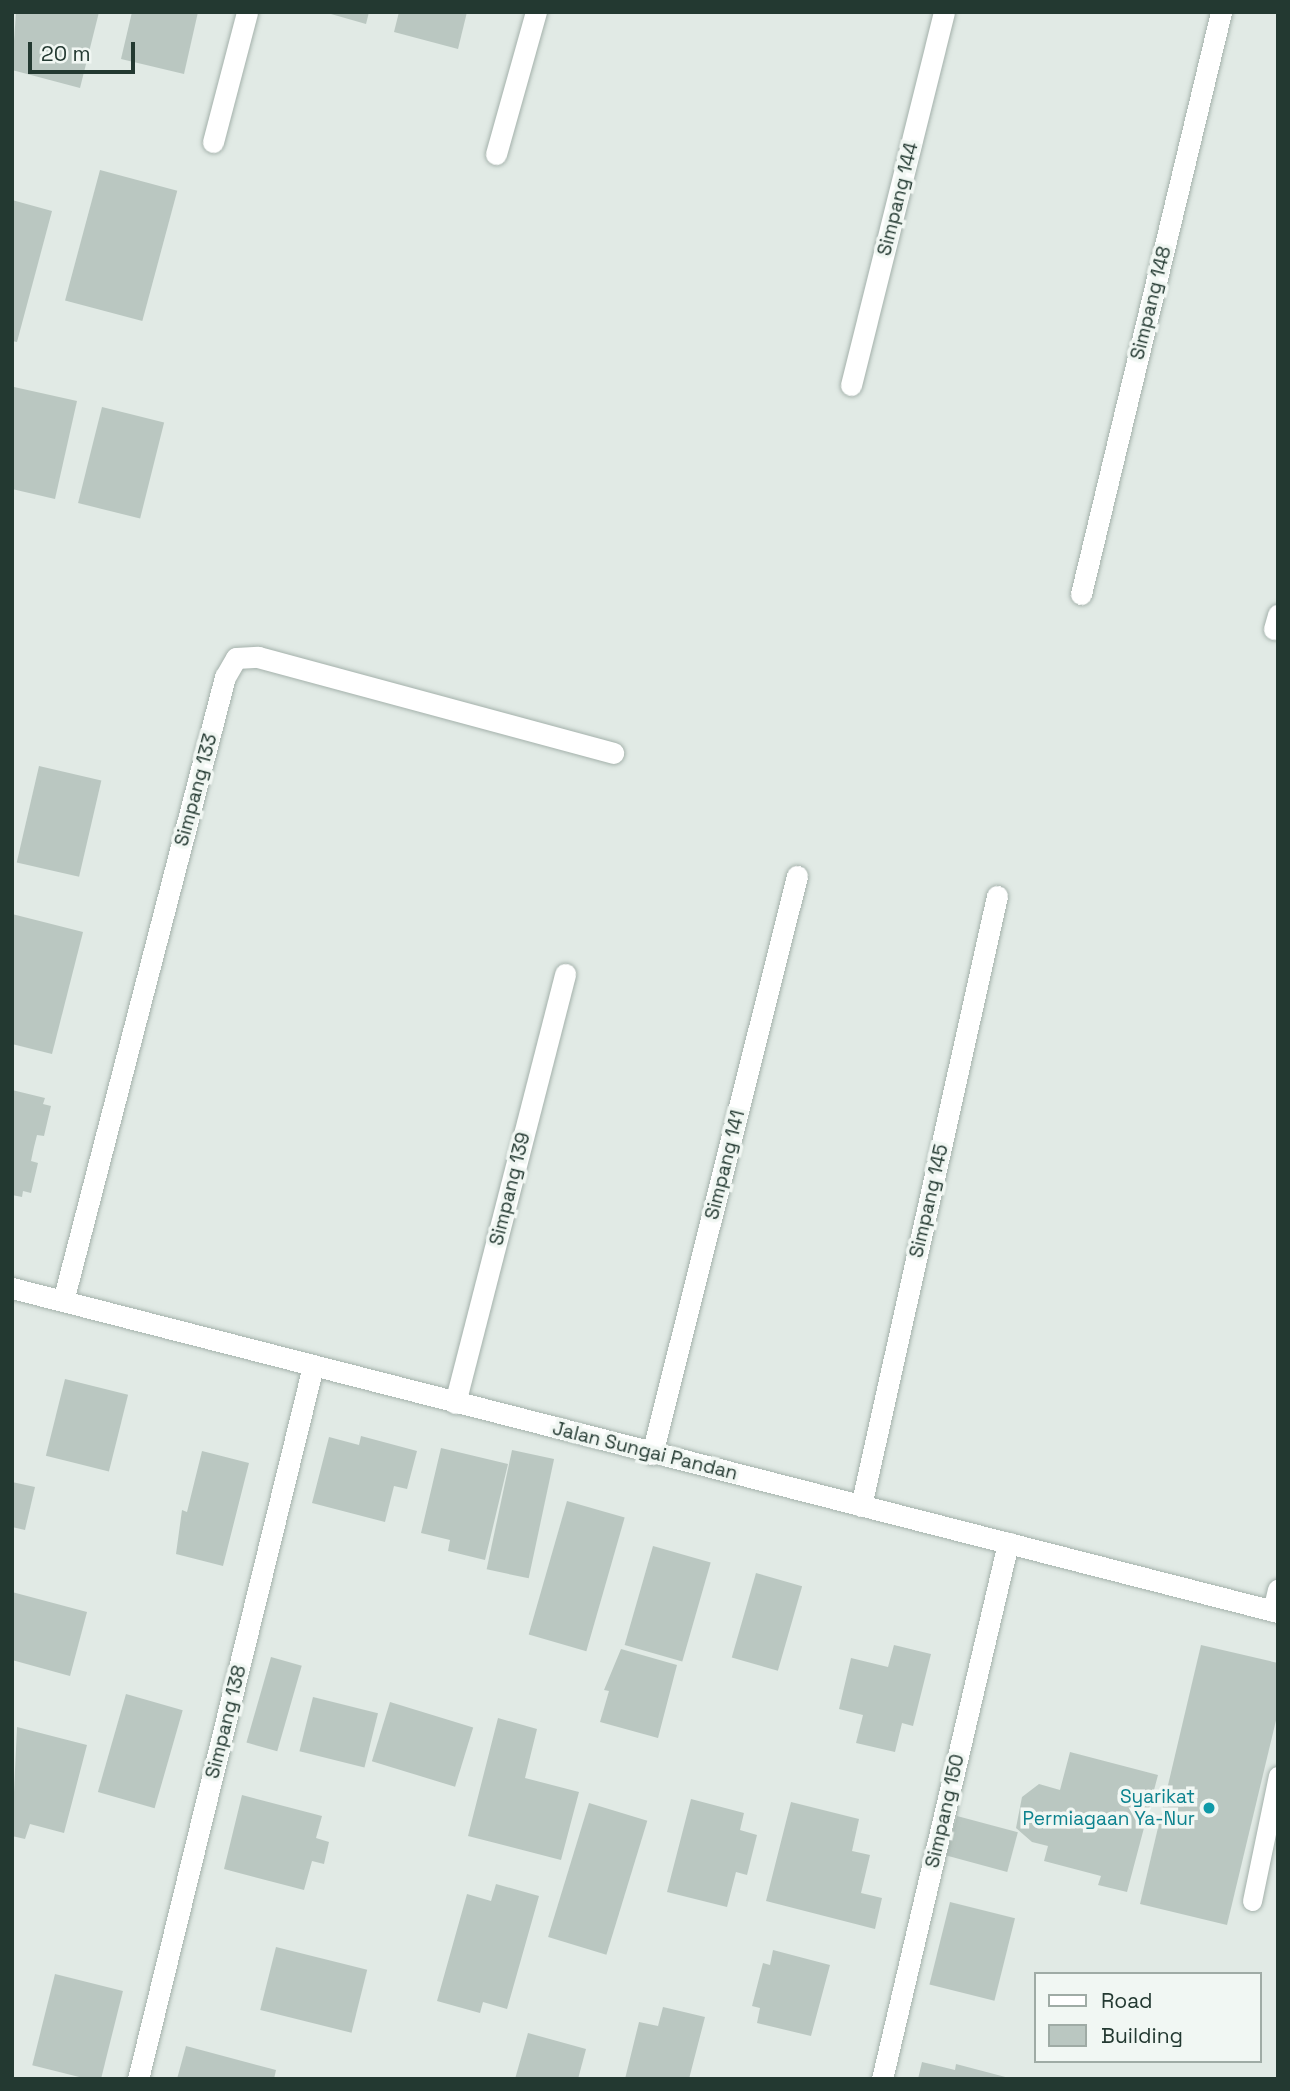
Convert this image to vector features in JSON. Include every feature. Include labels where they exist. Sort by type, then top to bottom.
[{"type":"street","points":[[214,142],[247,12]]},
{"type":"street","points":[[496,154],[536,12]]},
{"type":"street","name":"Simpang 144","points":[[851,385],[944,12]]},
{"type":"street","name":"Simpang 148","points":[[1081,594],[1222,12]]},
{"type":"street","name":"Simpang 133","points":[[63,1301],[225,677],[236,658],[258,657],[613,753]]},
{"type":"street","name":"Simpang 141","points":[[652,1454],[797,876]]},
{"type":"street","name":"Simpang 145","points":[[861,1506],[998,896]]},
{"type":"street","name":"Simpang 139","points":[[456,1403],[565,974]]},
{"type":"street","name":"Jalan Sungai Pandan","points":[[12,1288],[1008,1544],[1276,1604]]},
{"type":"street","name":"Simpang 138","points":[[138,2079],[313,1366]]},
{"type":"street","name":"Simpang 150","points":[[882,2079],[1008,1544]]},
{"type":"lane","points":[[1252,1901],[1278,1776]]},
{"type":"building","points":[[16,12],[99,12],[80,88],[12,70]]},
{"type":"building","points":[[132,12],[198,12],[184,74],[121,59]]},
{"type":"building","points":[[324,12],[369,12],[366,24]]},
{"type":"building","points":[[399,12],[467,12],[458,49],[394,32]]},
{"type":"building","points":[[100,170],[177,191],[142,321],[65,300]]},
{"type":"building","points":[[12,200],[52,211],[17,342],[12,341]]},
{"type":"building","points":[[14,387],[77,401],[55,499],[12,489]]},
{"type":"building","points":[[102,407],[164,422],[140,519],[78,503]]},
{"type":"building","points":[[39,766],[101,780],[79,877],[17,862]]},
{"type":"building","points":[[12,914],[83,932],[52,1054],[12,1044]]},
{"type":"building","points":[[12,1090],[45,1098],[43,1104],[51,1106],[44,1136],[37,1135],[34,1147],[31,1161],[38,1163],[31,1193],[23,1191],[22,1197],[12,1195]]},
{"type":"building","points":[[65,1379],[128,1395],[109,1471],[46,1456]]},
{"type":"building","points":[[361,1436],[417,1451],[407,1489],[394,1486],[385,1522],[312,1503],[329,1437],[359,1445]]},
{"type":"building","points":[[441,1448],[508,1464],[485,1560],[448,1551],[450,1540],[421,1533]]},
{"type":"building","points":[[512,1450],[554,1459],[529,1578],[487,1569]]},
{"type":"building","points":[[202,1451],[249,1463],[223,1566],[176,1554],[182,1510],[187,1512]]},
{"type":"building","points":[[12,1482],[35,1487],[25,1530],[12,1527]]},
{"type":"building","points":[[567,1501],[625,1518],[586,1651],[529,1635]]},
{"type":"building","points":[[653,1546],[711,1563],[682,1662],[625,1645]]},
{"type":"building","points":[[756,1573],[802,1586],[778,1671],[732,1658]]},
{"type":"building","points":[[12,1592],[87,1612],[70,1676],[12,1660]]},
{"type":"building","points":[[894,1645],[931,1654],[913,1726],[902,1723],[895,1752],[856,1743],[863,1715],[839,1709],[851,1658],[888,1667]]},
{"type":"building","name":"Syarikat Permiagaan Ya-Nur","points":[[1201,1645],[1278,1663],[1278,1712],[1227,1925],[1140,1904]]},
{"type":"building","points":[[621,1649],[677,1665],[658,1738],[600,1722],[609,1691],[604,1690]]},
{"type":"building","points":[[271,1657],[302,1666],[277,1751],[246,1743]]},
{"type":"building","points":[[126,1694],[183,1710],[155,1808],[98,1792]]},
{"type":"building","points":[[313,1697],[378,1713],[364,1768],[299,1751]]},
{"type":"building","points":[[390,1702],[473,1727],[455,1787],[372,1761]]},
{"type":"building","points":[[498,1718],[537,1729],[525,1778],[579,1792],[561,1860],[468,1836]]},
{"type":"building","points":[[17,1727],[87,1745],[64,1833],[30,1824],[25,1839],[12,1836]]},
{"type":"building","points":[[1070,1752],[1158,1775],[1127,1892],[1098,1885],[1101,1876],[1044,1861],[1048,1846],[1032,1842],[1016,1828],[1022,1797],[1039,1784],[1060,1790]]},
{"type":"building","points":[[242,1795],[322,1816],[316,1838],[329,1842],[324,1864],[312,1861],[304,1890],[224,1869]]},
{"type":"building","points":[[691,1799],[744,1813],[740,1830],[757,1835],[747,1875],[736,1872],[727,1907],[667,1892]]},
{"type":"building","points":[[791,1802],[859,1819],[852,1851],[870,1855],[861,1893],[882,1898],[875,1929],[766,1901]]},
{"type":"building","points":[[589,1803],[647,1821],[606,1955],[548,1937]]},
{"type":"building","points":[[957,1816],[1018,1832],[1007,1872],[946,1856]]},
{"type":"building","points":[[496,1884],[539,1896],[507,2009],[483,2002],[480,2013],[437,2001],[467,1894],[491,1901]]},
{"type":"building","points":[[950,1902],[1015,1918],[994,2001],[929,1984]]},
{"type":"building","points":[[276,1947],[367,1970],[351,2033],[260,2010]]},
{"type":"building","points":[[773,1950],[830,1965],[811,2036],[757,2023],[760,2008],[752,2006],[763,1963],[770,1965]]},
{"type":"building","points":[[55,1974],[123,1991],[101,2079],[88,2079],[32,2065]]},
{"type":"building","points":[[663,2007],[705,2017],[689,2079],[625,2079],[639,2022],[658,2026]]},
{"type":"building","points":[[528,2033],[586,2049],[578,2079],[515,2079]]},
{"type":"building","points":[[186,2046],[276,2070],[274,2079],[177,2079]]},
{"type":"building","points":[[922,2062],[955,2070],[956,2064],[1013,2079],[918,2079]]},
{"type":"place","name":"Syarikat Permiagaan Ya-Nur","points":[[1209,1808]]}]
